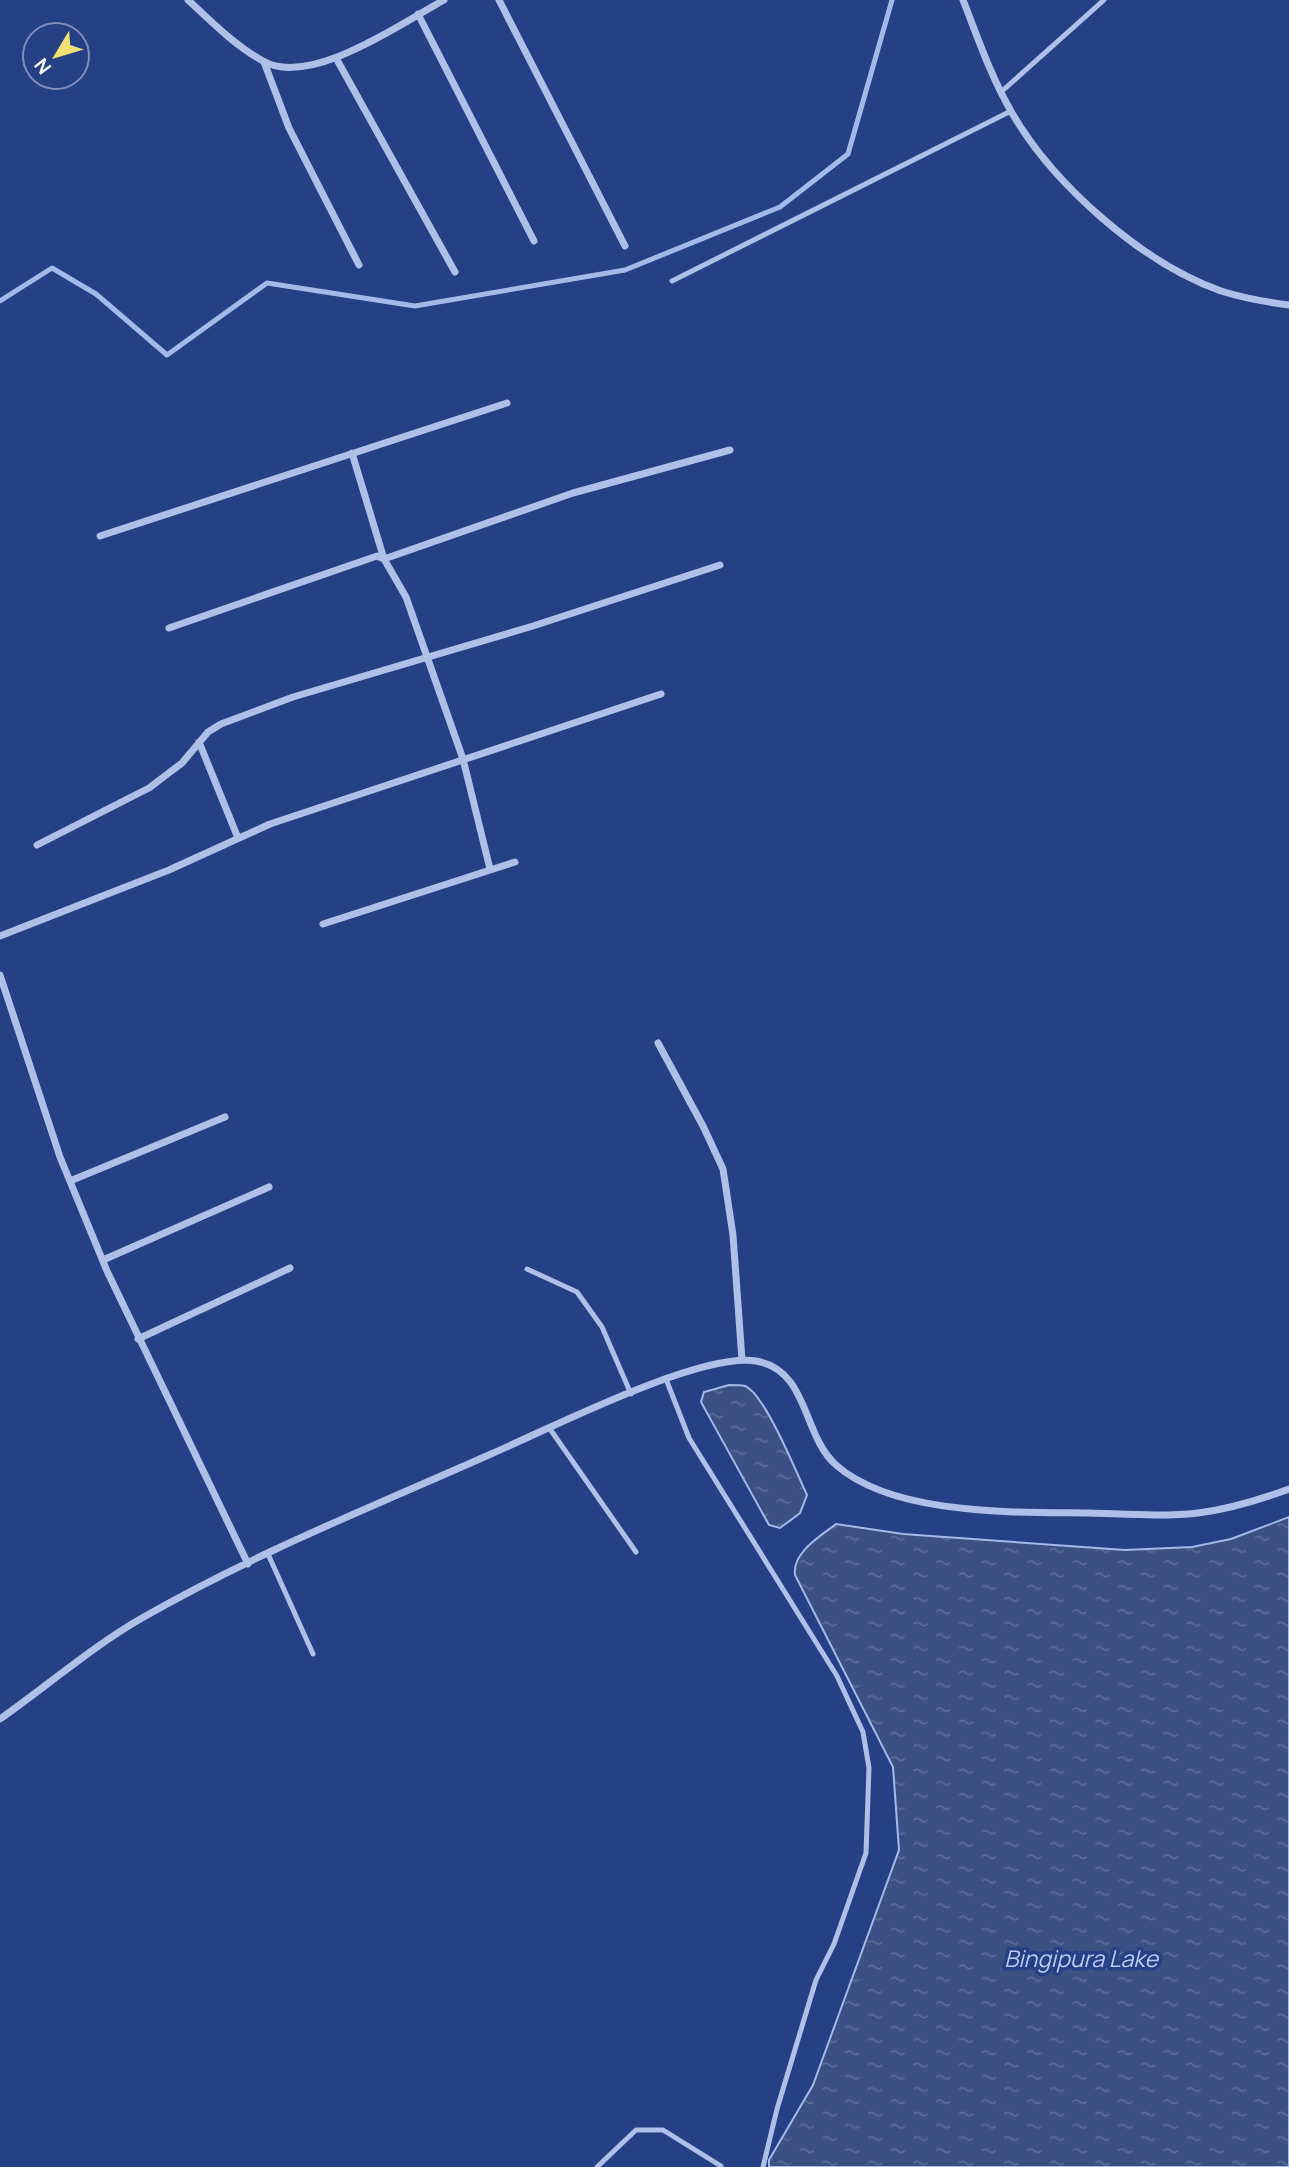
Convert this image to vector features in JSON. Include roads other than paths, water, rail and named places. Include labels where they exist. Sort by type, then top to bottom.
[{"type":"street","points":[[188,0],[264,62],[280,67],[299,67],[336,58],[444,0]]},
{"type":"street","points":[[499,0],[625,246]]},
{"type":"street","points":[[963,0],[1011,111],[1029,139],[1088,204],[1152,255],[1219,290],[1253,300],[1289,305]]},
{"type":"street","points":[[418,14],[534,241]]},
{"type":"street","points":[[336,58],[455,272]]},
{"type":"street","points":[[264,62],[289,128],[359,265]]},
{"type":"street","points":[[100,537],[508,403]]},
{"type":"street","points":[[169,628],[377,556],[384,559],[573,493],[730,450]]},
{"type":"street","points":[[352,453],[384,559],[406,597],[463,759],[490,869]]},
{"type":"street","points":[[37,845],[149,788],[181,763],[199,742],[221,724],[293,697],[720,565]]},
{"type":"street","points":[[0,936],[169,870],[270,824],[661,694]]},
{"type":"street","points":[[199,742],[238,838]]},
{"type":"street","points":[[323,924],[515,862]]},
{"type":"street","points":[[0,975],[70,1181],[103,1260],[138,1339],[248,1564]]},
{"type":"street","points":[[658,1043],[723,1169],[733,1235],[742,1360]]},
{"type":"street","points":[[70,1181],[225,1117]]},
{"type":"street","points":[[103,1260],[269,1187]]},
{"type":"street","points":[[138,1339],[290,1268]]},
{"type":"street","points":[[0,1719],[140,1619],[248,1564],[550,1429],[702,1367],[742,1360],[765,1363],[783,1370],[799,1396],[820,1446],[828,1457],[850,1476],[902,1496],[938,1505],[976,1510],[1177,1514],[1242,1505],[1289,1489]]},
{"type":"lane","points":[[1001,92],[1104,0]]},
{"type":"lane","points":[[672,281],[1011,111]]},
{"type":"lane","points":[[527,1269],[577,1292],[602,1328],[631,1394]]},
{"type":"lane","points":[[666,1380],[689,1438],[837,1676],[863,1732],[869,1768],[866,1853],[834,1944],[816,1980],[777,2109],[763,2167]]},
{"type":"lane","points":[[550,1429],[571,1463],[636,1552]]},
{"type":"lane","points":[[268,1554],[313,1654]]},
{"type":"lane","points":[[597,2167],[636,2130],[663,2130],[721,2166]]},
{"type":"water","points":[[729,1385],[745,1386],[762,1403],[807,1495],[800,1513],[780,1528],[769,1525],[701,1402],[704,1392]]},
{"type":"water","name":"Bingipura Lake","points":[[1289,1517],[1289,2167],[769,2167],[769,2160],[813,2085],[899,1850],[893,1767],[795,1575],[795,1567],[802,1553],[836,1524],[903,1534],[1125,1550],[1192,1547],[1231,1539]]},
{"type":"waterway","points":[[0,301],[52,268],[96,294],[167,355],[267,283],[415,306],[625,270],[780,207],[848,154],[892,0]]}]
